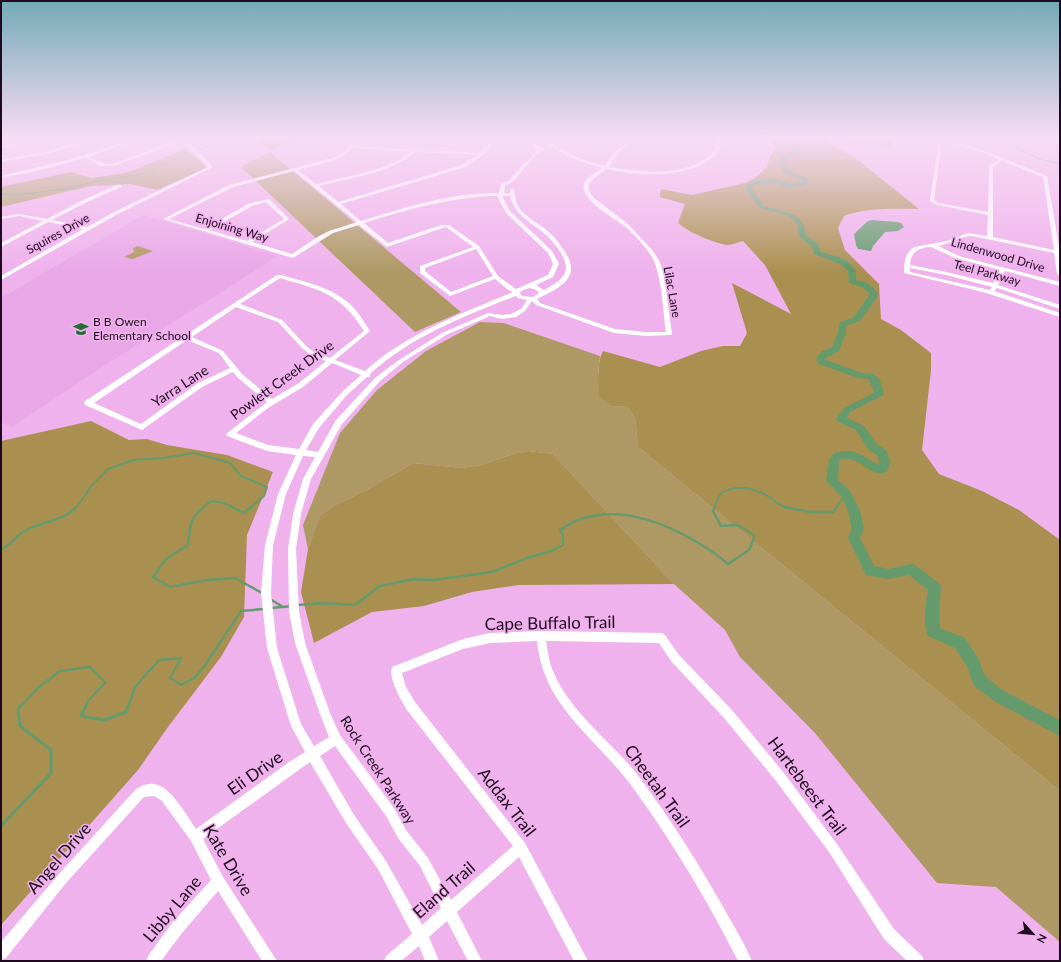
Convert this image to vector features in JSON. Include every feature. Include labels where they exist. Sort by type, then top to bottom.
[{"type":"street","name":"Squires Drive","points":[[1,278],[114,214],[180,182]]},
{"type":"street","name":"Enjoining Way","points":[[246,182],[231,186],[165,219],[293,256],[321,237],[361,223]]},
{"type":"street","points":[[310,182],[387,244],[447,226],[477,247],[496,277],[509,288],[517,292],[522,298],[549,307]]},
{"type":"street","points":[[315,186],[330,182]]},
{"type":"street","points":[[337,204],[411,182]]},
{"type":"street","points":[[432,961],[420,934],[382,865],[350,819],[296,726],[272,648],[266,593],[269,545],[282,494],[301,452],[310,436],[345,393],[365,374],[389,355],[409,342],[439,325],[517,292],[519,289],[543,282],[554,274],[556,270],[555,261],[539,239],[509,215],[500,201],[500,194],[503,185],[510,182],[513,200],[521,212],[548,233],[569,260],[570,268],[568,275],[561,283],[531,300]]},
{"type":"street","name":"Lilac Lane","points":[[549,307],[614,331],[646,334],[669,334],[661,274],[656,260],[651,252],[626,225],[587,195],[586,190],[588,182]]},
{"type":"street","points":[[934,182],[932,199],[937,204],[990,214]]},
{"type":"street","points":[[990,238],[991,182]]},
{"type":"street","points":[[1046,182],[1060,273]]},
{"type":"street","points":[[1,245],[119,186]]},
{"type":"street","points":[[361,223],[438,200],[474,195],[512,195]]},
{"type":"street","points":[[205,230],[250,205],[267,200],[287,219],[247,243]]},
{"type":"street","points":[[1,218],[14,215],[88,229]]},
{"type":"street","points":[[907,266],[907,257],[916,248],[955,240],[965,234],[1057,252]]},
{"type":"street","name":"Lindenwood Drive","points":[[932,245],[957,257],[1060,284]]},
{"type":"street","points":[[477,247],[422,268],[422,272],[450,294],[496,277]]},
{"type":"street","name":"Teel Parkway","points":[[1060,307],[959,276],[907,266],[907,273],[951,281],[992,292],[1060,315]]},
{"type":"street","points":[[992,292],[1003,269]]},
{"type":"street","name":"Powlett Creek Drive","points":[[236,305],[279,276],[326,290],[337,296],[358,316],[368,331],[297,388],[271,402],[230,434],[264,448],[301,452]]},
{"type":"street","points":[[504,283],[539,288],[542,291],[541,295],[549,307]]},
{"type":"street","name":"Rock Creek Parkway","points":[[475,961],[424,862],[336,738],[324,714],[300,643],[294,611],[292,549],[297,514],[308,479],[320,455],[339,422],[378,380],[419,349],[467,322],[490,314],[496,316],[514,317],[521,312],[531,300]]},
{"type":"street","points":[[186,337],[236,305],[280,321],[307,350],[378,380]]},
{"type":"street","points":[[484,306],[490,314]]},
{"type":"street","points":[[460,316],[467,322]]},
{"type":"street","points":[[186,337],[219,351],[226,356],[242,379],[271,402]]},
{"type":"street","name":"Yarra Lane","points":[[186,337],[88,403],[142,427],[200,385],[234,369]]},
{"type":"street","points":[[301,452],[320,455]]},
{"type":"street","name":"Cape Buffalo Trail","points":[[396,670],[480,639],[496,637],[541,636],[662,638]]},
{"type":"street","name":"Cheetah Trail","points":[[541,636],[544,660],[551,680],[558,693],[569,708],[622,764],[655,808],[694,869],[746,961]]},
{"type":"street","name":"Hartebeest Trail","points":[[662,638],[676,658],[728,714],[780,777],[829,842],[889,934],[917,961]]},
{"type":"street","name":"Addax Trail","points":[[396,670],[401,689],[411,706],[521,847],[581,961]]},
{"type":"street","name":"Eli Drive","points":[[195,837],[336,738]]},
{"type":"street","name":"Kate Drive","points":[[146,790],[155,790],[166,797],[195,837],[219,881],[270,961]]},
{"type":"street","name":"Angel Drive","points":[[1,953],[62,879],[140,793],[146,790]]},
{"type":"street","name":"Eland Trail","points":[[391,961],[521,847]]},
{"type":"street","name":"Libby Lane","points":[[153,961],[177,928],[219,881]]},
{"type":"shaded area","points":[[25,182],[175,182],[157,190],[130,184],[91,186],[1,207],[1,187]]},
{"type":"shaded area","points":[[257,182],[306,182],[461,312],[415,332]]},
{"type":"shaded area","points":[[885,182],[919,209],[881,209],[853,213],[844,216],[838,228],[845,250],[879,284],[881,319],[901,330],[931,353],[931,370],[922,450],[939,474],[982,491],[1019,510],[1060,540],[1060,791],[638,447],[635,418],[628,407],[611,406],[599,397],[599,362],[603,351],[660,367],[701,351],[723,346],[740,346],[747,333],[732,283],[791,314],[765,265],[743,241],[727,245],[701,237],[678,223],[685,204],[660,197],[660,192],[662,189],[692,195],[745,183]]},
{"type":"shaded area","name":"B B Owen Elementary School","points":[[143,215],[278,256],[107,364],[12,427],[1,422],[1,295],[8,294]]},
{"type":"shaded area","points":[[868,221],[897,222],[901,223],[904,227],[898,231],[885,232],[873,246],[871,251],[858,249],[854,234]]},
{"type":"shaded area","points":[[138,246],[153,251],[133,259],[124,257],[134,252],[133,248]]},
{"type":"shaded area","points":[[480,322],[504,323],[600,356],[598,372],[611,406],[628,407],[635,418],[638,447],[1060,791],[1060,942],[996,887],[937,883],[815,733],[740,657],[725,630],[674,584],[553,454],[528,451],[513,454],[481,465],[462,468],[413,463],[363,492],[337,504],[320,515],[308,549],[303,525],[340,433],[377,390],[426,351]]},
{"type":"shaded area","points":[[91,421],[129,440],[147,439],[167,445],[227,455],[273,472],[247,535],[244,617],[221,657],[168,727],[138,770],[1,925],[1,441]]},
{"type":"shaded area","points":[[528,451],[553,454],[674,584],[519,585],[472,592],[424,606],[372,612],[314,643],[301,592],[308,549],[320,515],[337,504],[363,492],[413,463],[462,468],[481,465],[513,454]]},
{"type":"waterway","points":[[1,194],[24,194],[66,189],[94,182]]},
{"type":"waterway","points":[[763,182],[751,184],[749,190],[762,207],[790,215],[797,220],[801,225],[803,236],[816,247],[817,252],[843,262],[852,270],[852,281],[865,285],[874,293],[873,297],[857,319],[842,325],[842,333],[836,349],[824,354],[821,358],[822,362],[861,376],[871,376],[875,380],[879,394],[847,410],[841,419],[860,428],[872,446],[883,454],[885,461],[883,469],[875,468],[854,455],[838,456],[834,460],[832,481],[846,494],[854,511],[858,529],[854,538],[870,571],[889,574],[911,569],[935,588],[932,610],[933,632],[960,643],[973,663],[979,681],[999,696],[1060,728]]},
{"type":"waterway","points":[[777,182],[787,186],[803,184],[806,182]]},
{"type":"waterway","points":[[76,508],[93,484],[108,469],[134,460],[164,458],[194,453],[230,463],[241,476],[267,487],[264,496],[250,508]]},
{"type":"waterway","points":[[714,508],[721,493],[733,488],[758,491],[789,508]]},
{"type":"waterway","points":[[836,508],[846,494]]},
{"type":"waterway","points":[[203,508],[211,501],[224,503],[244,513],[251,507]]},
{"type":"waterway","points":[[1,549],[8,546],[23,532],[66,515],[76,507]]},
{"type":"waterway","points":[[204,507],[195,515],[191,524],[188,545],[166,559],[153,577],[170,587],[206,580],[235,578],[262,593]]},
{"type":"waterway","points":[[298,605],[322,603],[355,605],[380,586],[414,579],[433,580],[492,572],[527,558],[551,551],[563,545],[563,535],[560,530],[576,521],[593,516],[611,514],[629,516],[663,525],[699,544],[728,564],[749,550],[755,536],[738,525],[721,526],[713,511],[715,507]]},
{"type":"waterway","points":[[784,507],[789,508]]},
{"type":"waterway","points":[[789,508],[810,512],[833,512],[837,507]]},
{"type":"waterway","points":[[270,599],[283,607],[292,606]]},
{"type":"waterway","points":[[270,608],[282,607]]},
{"type":"waterway","points":[[128,707],[135,687],[159,660],[181,658],[170,678],[181,685],[194,678],[203,668],[241,611],[264,609]]},
{"type":"waterway","points":[[20,707],[39,687],[60,671],[90,667],[105,683],[88,701],[85,707]]},
{"type":"waterway","points":[[86,706],[81,716],[104,720],[126,712],[128,706]]},
{"type":"waterway","points":[[1,826],[51,773],[51,750],[20,726],[18,709],[20,707]]},
{"type":"place","name":"B B Owen Elementary School","points":[[81,329]]}]
